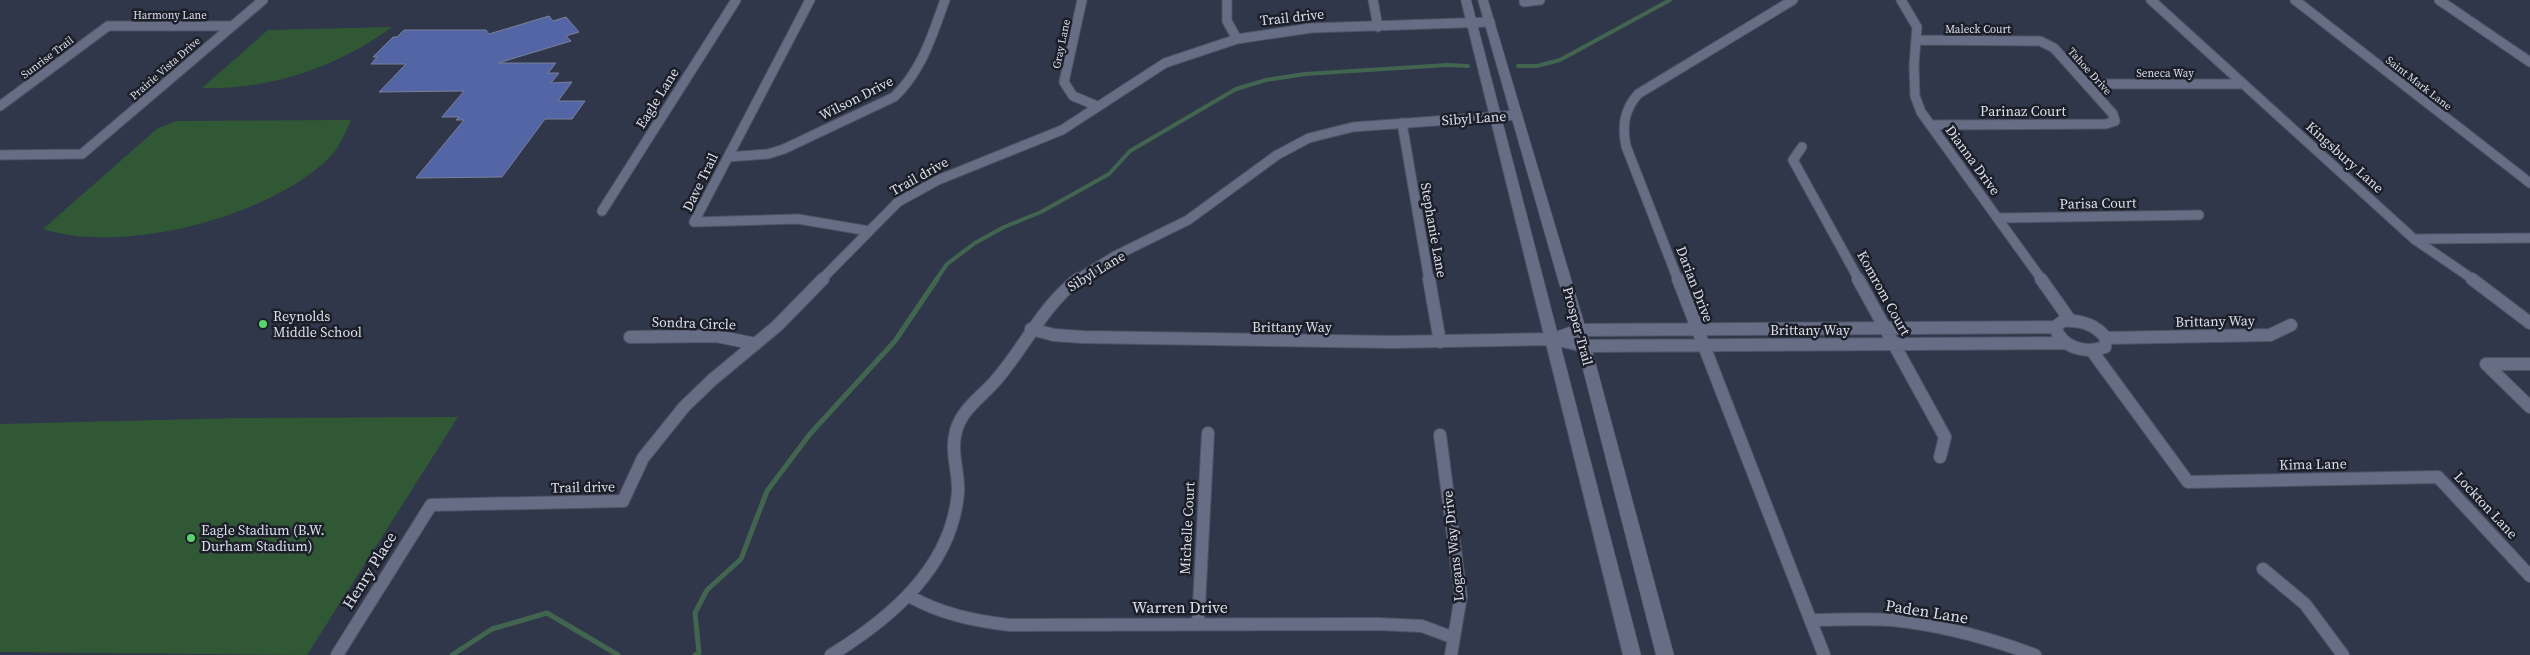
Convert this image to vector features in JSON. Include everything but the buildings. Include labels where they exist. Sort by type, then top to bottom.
[{"type":"main road","name":"Prosper Trail","points":[[1466,0],[1554,339],[1632,655]]},
{"type":"main road","name":"Prosper Trail","points":[[1483,0],[1584,346],[1665,655]]},
{"type":"street","name":"Prairie Vista Drive","points":[[2,156],[82,154],[263,0]]},
{"type":"street","name":"Eagle Lane","points":[[602,211],[736,0]]},
{"type":"street","name":"Dave Trail","points":[[810,0],[694,222],[798,219],[869,232]]},
{"type":"street","name":"Wilson Drive","points":[[728,157],[768,154],[784,150],[894,97],[906,88],[915,74],[945,0]]},
{"type":"street","name":"Gray Lane","points":[[1082,0],[1064,82],[1073,96],[1096,106]]},
{"type":"street","points":[[1227,0],[1225,20],[1228,29],[1237,39]]},
{"type":"street","points":[[1373,0],[1378,27]]},
{"type":"street","points":[[1524,2],[1540,0]]},
{"type":"street","name":"Darian Drive","points":[[1793,0],[1649,85],[1630,103],[1626,112],[1623,133],[1626,146],[1696,330],[1824,655]]},
{"type":"street","name":"Dianna Drive","points":[[1901,0],[1917,27],[1914,65],[1915,96],[1921,112],[2070,320]]},
{"type":"street","name":"Kingsbury Lane","points":[[2151,0],[2414,239],[2506,303],[2530,323]]},
{"type":"street","name":"Saint Mark Lane","points":[[2295,0],[2530,183]]},
{"type":"street","points":[[2439,0],[2530,62]]},
{"type":"street","name":"Trail drive","points":[[431,504],[623,501],[643,458],[684,408],[712,380],[777,326],[898,202],[938,180],[1062,130],[1096,106],[1165,63],[1237,39],[1311,28],[1490,22]]},
{"type":"street","name":"Harmony Lane","points":[[108,26],[232,26]]},
{"type":"street","name":"Sunrise Trail","points":[[0,106],[108,26]]},
{"type":"street","name":"Maleck Court","points":[[1916,40],[2040,41]]},
{"type":"street","name":"Tahoe Drive","points":[[2040,41],[2054,48],[2113,114],[2115,122]]},
{"type":"street","name":"Seneca Way","points":[[2086,84],[2243,84]]},
{"type":"street","name":"Sibyl Lane","points":[[831,655],[878,623],[909,596],[924,578],[945,544],[953,524],[958,503],[958,480],[953,448],[958,423],[998,377],[1031,329],[1063,290],[1082,276],[1188,219],[1252,175],[1273,156],[1326,132],[1402,123],[1517,115]]},
{"type":"street","name":"Parinaz Court","points":[[1930,125],[2106,124],[2115,122]]},
{"type":"street","name":"Stephanie Lane","points":[[1402,123],[1440,342]]},
{"type":"street","name":"Komrom Court","points":[[1802,147],[1794,160],[1945,437],[1940,457]]},
{"type":"street","name":"Parisa Court","points":[[1997,218],[2199,215]]},
{"type":"street","points":[[2414,239],[2530,238]]},
{"type":"street","points":[[2067,343],[2060,338],[2055,327],[2058,323],[2070,320],[2088,323],[2103,332],[2106,338],[2105,347],[2092,351]]},
{"type":"street","name":"Brittany Way","points":[[2106,338],[2270,335],[2291,325]]},
{"type":"street","name":"Brittany Way","points":[[1554,339],[1579,330],[1886,330],[2055,327]]},
{"type":"street","name":"Brittany Way","points":[[1031,329],[1054,335],[1083,337],[1224,341],[1440,342],[1554,339],[1584,346],[2067,343],[2092,351]]},
{"type":"street","name":"Sondra Circle","points":[[630,337],[716,336],[736,338],[756,344]]},
{"type":"street","name":"Kima Lane","points":[[2092,351],[2188,482],[2438,477]]},
{"type":"street","points":[[2530,364],[2486,364],[2530,407]]},
{"type":"street","name":"Michelle Court","points":[[1198,624],[1208,433]]},
{"type":"street","name":"Logans Way Drive","points":[[1440,435],[1462,596],[1451,655]]},
{"type":"street","name":"Lockton Lane","points":[[2438,477],[2530,576]]},
{"type":"street","name":"Henry Place","points":[[337,655],[431,504]]},
{"type":"street","points":[[2263,569],[2305,604],[2343,655]]},
{"type":"street","name":"Warren Drive","points":[[909,596],[926,606],[977,621],[1010,625],[1378,624],[1422,626],[1454,638]]},
{"type":"street","name":"Paden Lane","points":[[1811,620],[1891,620],[1922,624],[1955,631],[2035,655]]},
{"type":"green space","points":[[392,27],[349,54],[302,73],[253,85],[228,88],[202,88],[268,30]]},
{"type":"green space","points":[[351,120],[332,155],[302,180],[269,198],[233,213],[193,226],[153,234],[113,237],[76,236],[43,229],[158,128],[177,121]]},
{"type":"green space","name":"Eagle Stadium (B.W. Durham Stadium)","points":[[458,417],[307,655],[0,652],[0,424],[240,418]]},
{"type":"waterway","points":[[1518,66],[1537,66],[1560,60],[1670,0]]},
{"type":"waterway","points":[[936,280],[947,264],[975,243],[1004,227],[1041,212],[1109,174],[1130,151],[1236,89],[1266,80],[1305,74],[1447,65],[1468,66]]},
{"type":"waterway","points":[[695,655],[699,653],[695,613],[707,590],[741,559],[767,491],[810,434],[895,341],[937,279]]},
{"type":"waterway","points":[[452,655],[492,629],[547,613],[618,655]]},
{"type":"place","name":"Reynolds Middle School","points":[[263,324]]},
{"type":"place","name":"Eagle Stadium (B.W. Durham Stadium)","points":[[191,538]]}]
